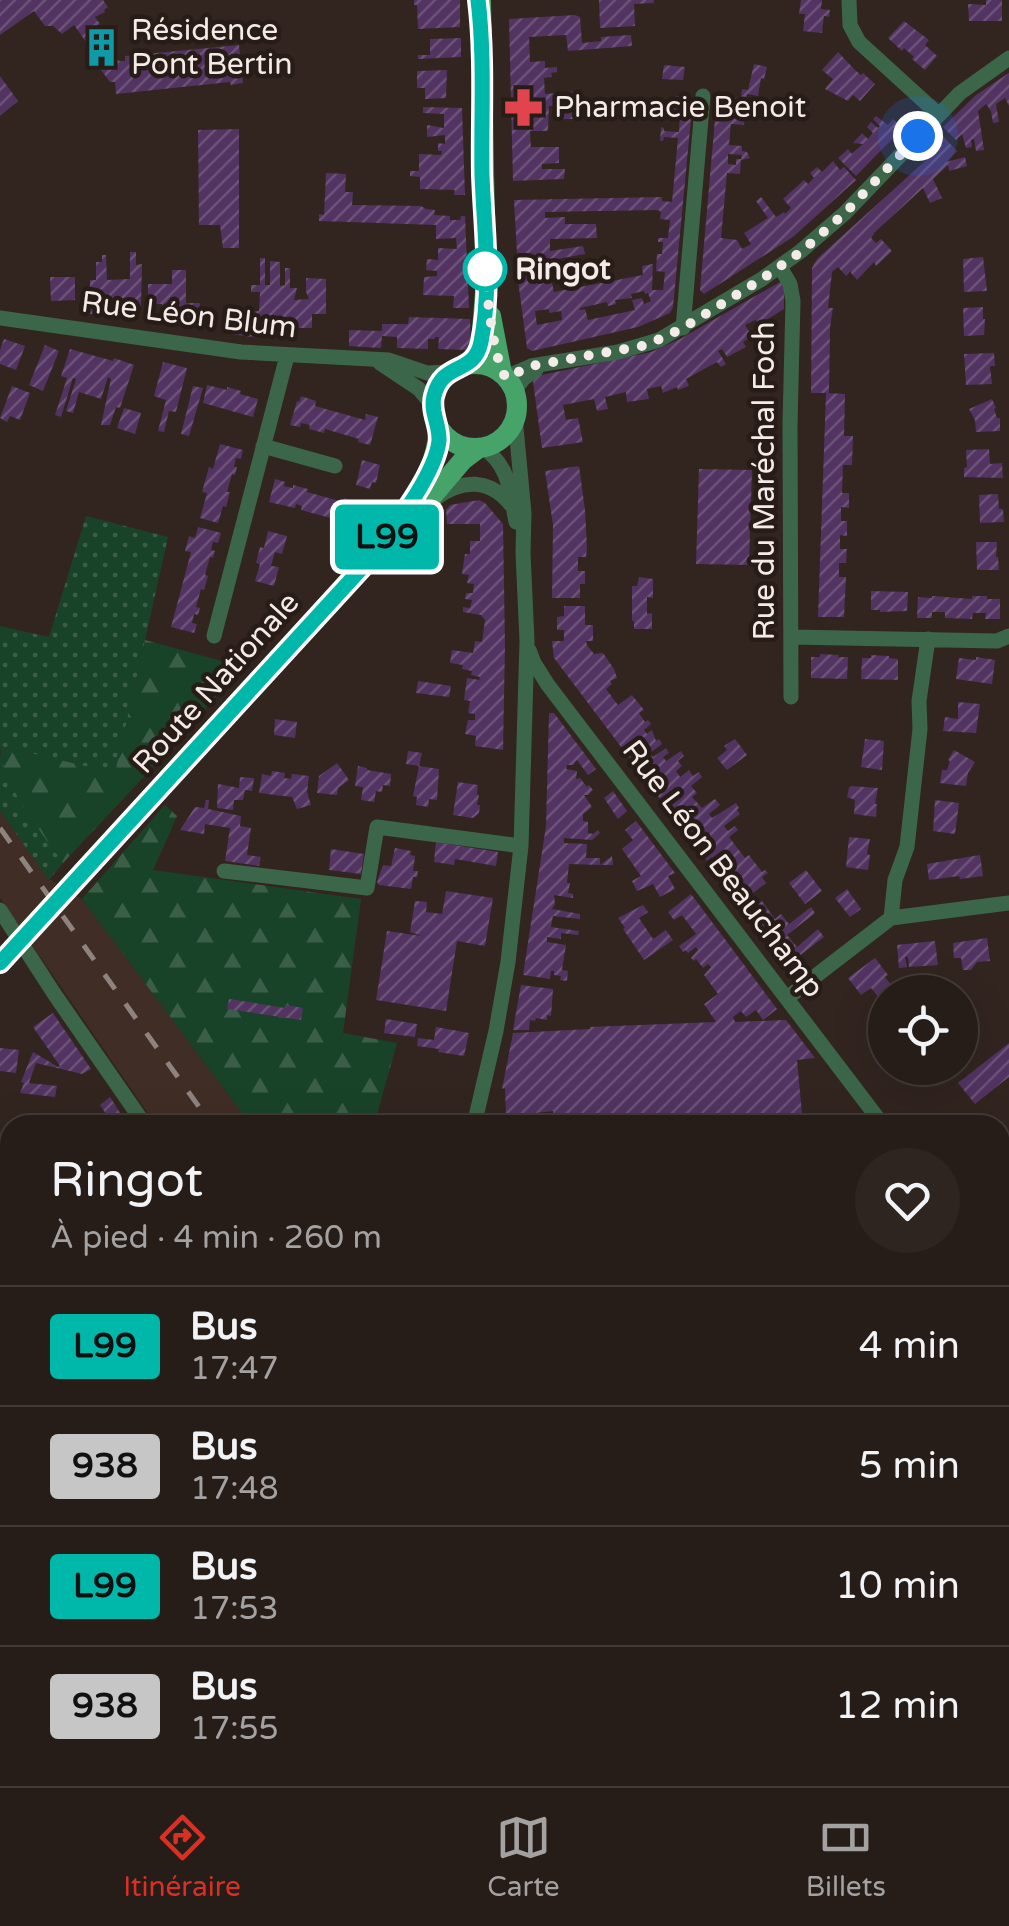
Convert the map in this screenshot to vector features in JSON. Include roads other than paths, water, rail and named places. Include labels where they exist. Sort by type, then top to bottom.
[{"type":"main road","points":[[479,5],[486,280],[481,342],[477,355],[438,387],[436,416],[453,442],[480,448],[504,436],[515,418],[517,402],[507,381],[486,280]]},
{"type":"main road","points":[[460,368],[482,364],[507,381]]},
{"type":"main road","name":"Route Nationale","points":[[0,963],[371,558],[433,462],[439,438],[436,416]]},
{"type":"main road","name":"Route Nationale","points":[[371,558],[406,527],[463,460],[480,448]]},
{"type":"street","points":[[849,0],[850,24],[859,42],[938,114]]},
{"type":"street","points":[[507,381],[552,362],[647,345],[683,328],[780,267],[845,213],[973,82],[1009,58]]},
{"type":"street","points":[[683,328],[703,96]]},
{"type":"street","name":"Rue du Maréchal Foch","points":[[780,267],[792,293],[791,697]]},
{"type":"street","name":"Rue Léon Blum","points":[[0,318],[242,352],[394,362],[428,373],[460,368]]},
{"type":"street","points":[[214,636],[287,356]]},
{"type":"street","name":"Rue Léon Blum","points":[[371,360],[419,389],[436,416]]},
{"type":"street","points":[[476,1115],[508,962],[521,846],[527,641],[524,513],[515,418]]},
{"type":"street","points":[[263,446],[335,466]]},
{"type":"street","points":[[480,448],[496,458],[504,469],[523,553]]},
{"type":"street","name":"Route Nationale","points":[[428,503],[456,486],[477,483],[496,490],[513,507]]},
{"type":"street","points":[[792,636],[997,641],[1009,636]]},
{"type":"street","points":[[891,918],[895,880],[907,848],[928,639]]},
{"type":"street","name":"Rue Léon Beauchamp","points":[[527,641],[534,663],[548,685],[875,1115]]},
{"type":"street","points":[[224,871],[367,888],[377,827],[521,846]]},
{"type":"street","points":[[787,998],[891,918],[1009,903]]},
{"type":"street","points":[[0,910],[139,1115]]},
{"type":"railway","points":[[0,828],[205,1115]]},
{"type":"place","name":"Résidence Pont Bertin","points":[[101,47]]},
{"type":"place","name":"Pharmacie Benoit","points":[[524,107]]},
{"type":"place","name":"Ringot","points":[[485,269]]}]
